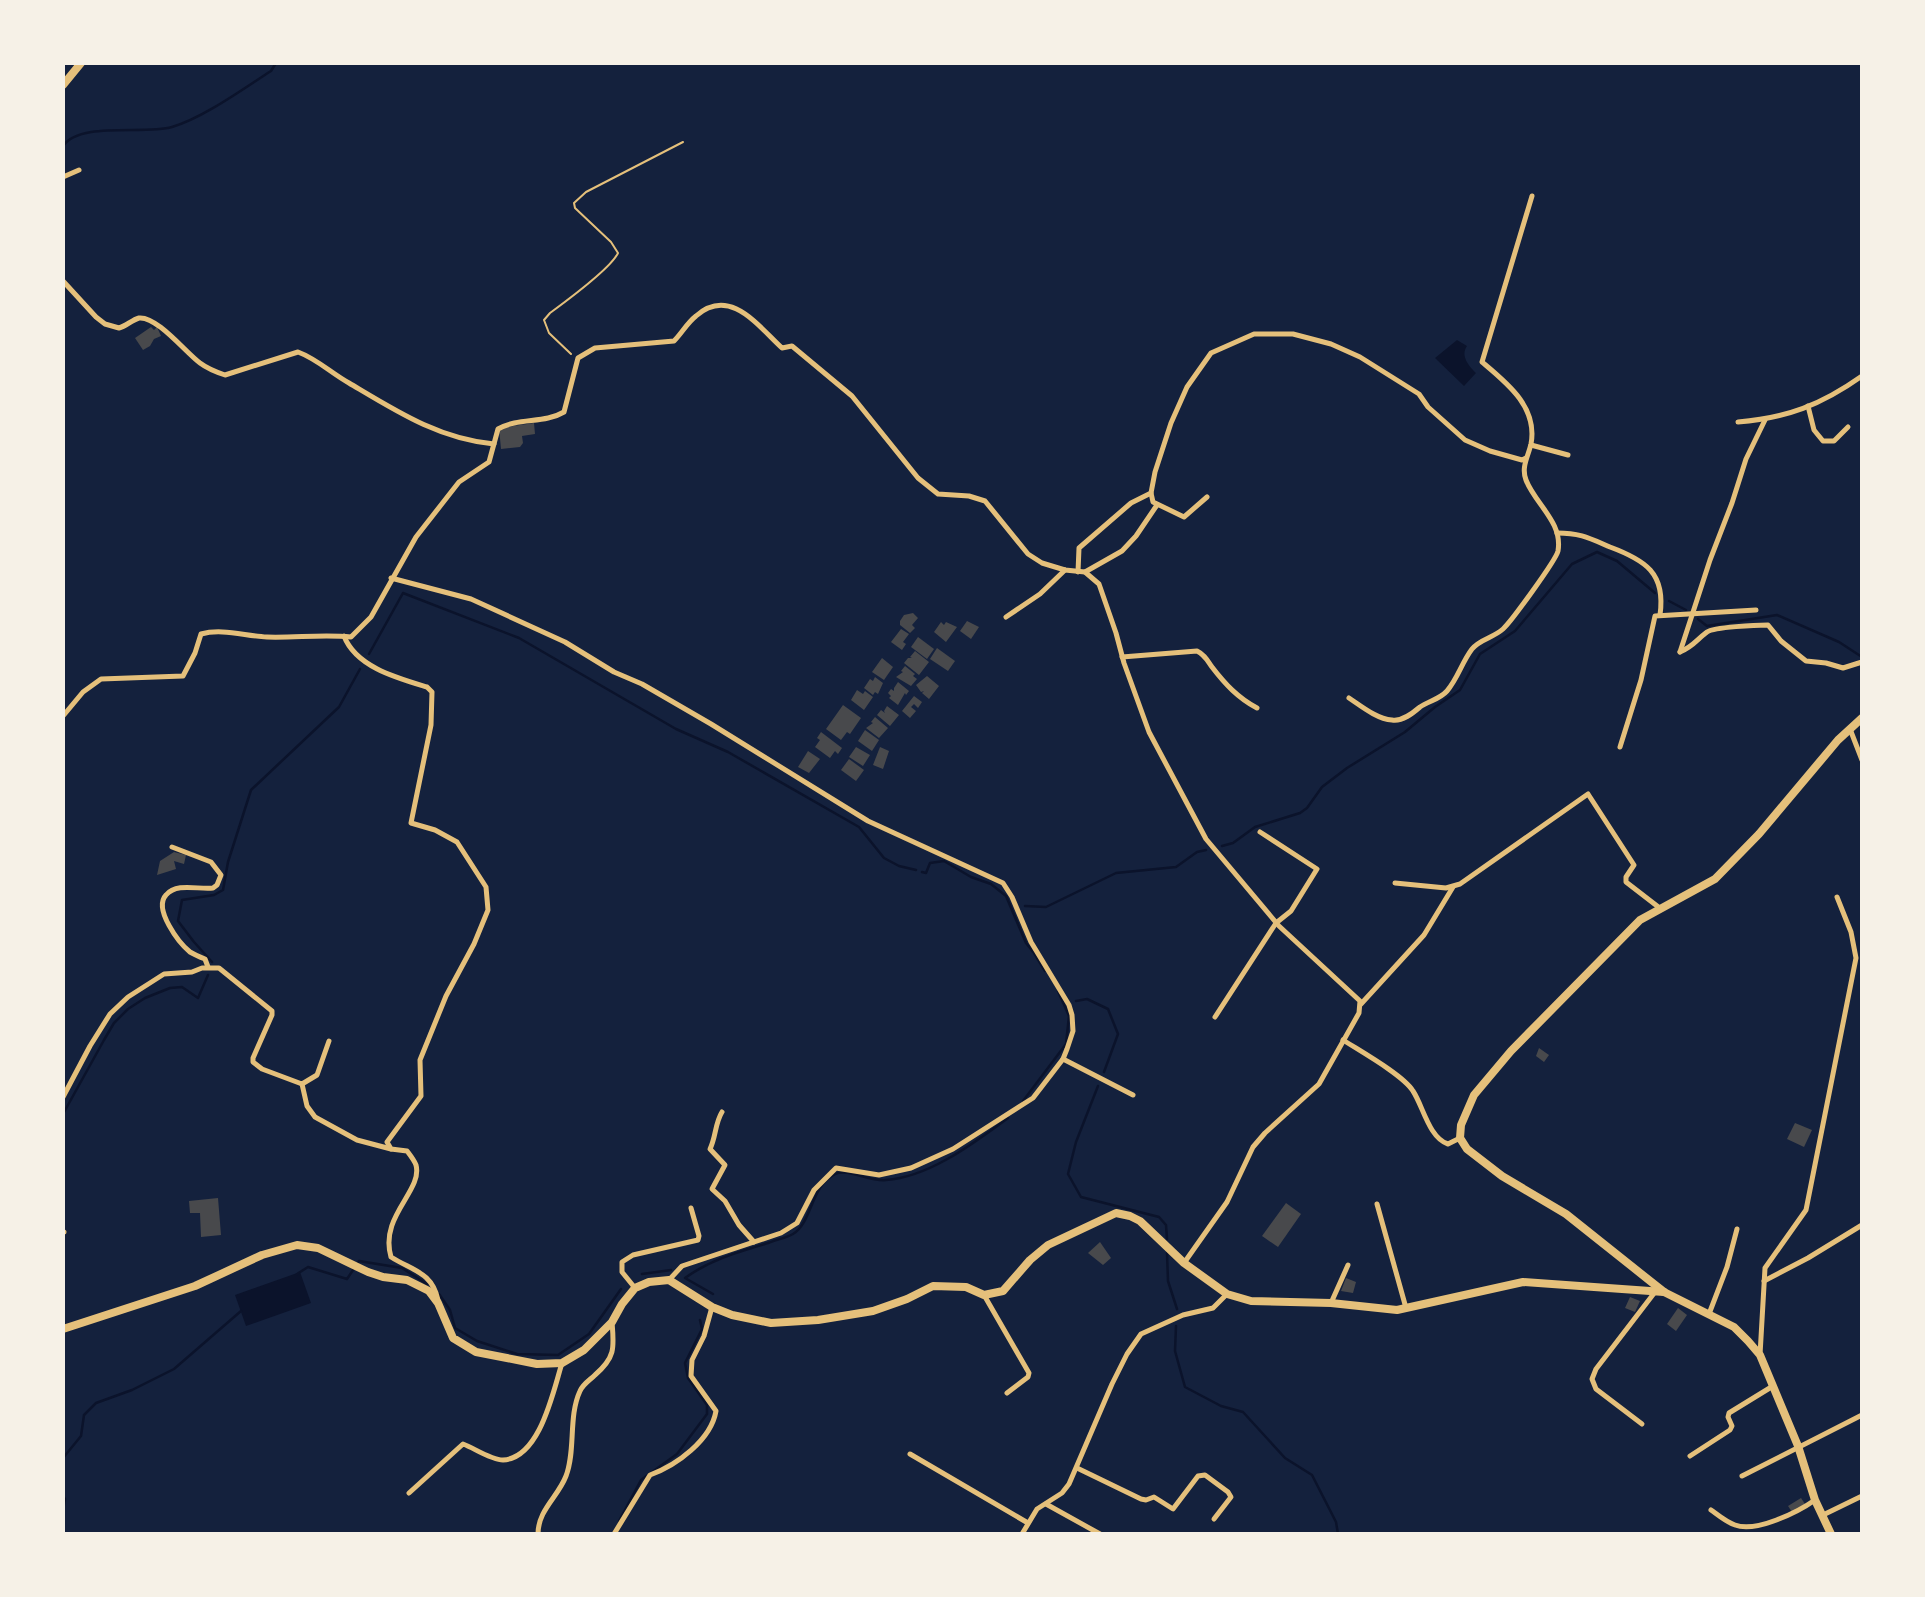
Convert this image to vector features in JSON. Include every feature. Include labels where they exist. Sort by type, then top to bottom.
[{"type":"main road","points":[[63,85],[81,63]]},
{"type":"main road","points":[[1831,1534],[1815,1500],[1798,1446],[1759,1355],[1734,1327],[1664,1292],[1566,1214],[1502,1176],[1467,1149],[1460,1138],[1467,1110],[1489,1074],[1640,920],[1715,879],[1759,834],[1838,740],[1862,718]]},
{"type":"main road","points":[[63,1329],[195,1286],[262,1255],[297,1245],[318,1248],[361,1269],[383,1277],[407,1280],[429,1290],[438,1303],[453,1338],[476,1352],[537,1364],[562,1363],[584,1350],[612,1322],[635,1288],[649,1283],[668,1280],[712,1307],[732,1315],[771,1323],[818,1320],[873,1311],[933,1286],[966,1287],[984,1295],[1003,1291],[1030,1260],[1048,1245],[1116,1213],[1140,1221],[1184,1263],[1227,1294],[1251,1301],[1331,1303],[1396,1310],[1523,1282],[1664,1292]]},
{"type":"street","points":[[63,177],[79,170]]},
{"type":"street","points":[[1349,698],[1365,709],[1392,720],[1412,714],[1441,696],[1454,681],[1472,649],[1482,640],[1501,631],[1512,620],[1557,555],[1557,533],[1550,517],[1533,496],[1523,471],[1532,431],[1526,408],[1514,389],[1482,362],[1532,196]]},
{"type":"street","points":[[63,281],[105,324],[119,328],[144,318],[160,326],[201,364],[215,372],[225,375],[298,352],[309,356],[348,383],[425,427],[473,443],[494,444]]},
{"type":"street","points":[[63,716],[83,692],[101,679],[183,676],[201,634],[211,631],[267,637],[351,637],[371,617],[416,537],[459,482],[489,462],[500,427],[520,421],[552,418],[564,412],[578,359],[595,348],[674,341],[691,320],[705,309],[719,304],[736,307],[782,348],[792,346],[852,396],[918,478],[938,494],[969,496],[985,501],[1028,554],[1042,563],[1065,570],[1085,572],[1122,551],[1157,505]]},
{"type":"street","points":[[1207,496],[1184,517],[1172,509],[1157,505],[1151,494],[1154,472],[1187,387],[1212,352],[1254,334],[1293,334],[1331,344],[1360,357],[1419,394],[1428,407],[1465,440],[1490,452],[1522,460],[1526,458]]},
{"type":"street","points":[[1738,422],[1765,421],[1808,406],[1829,398],[1862,376]]},
{"type":"street","points":[[1808,406],[1814,430],[1823,441],[1834,441],[1848,428]]},
{"type":"street","points":[[1765,421],[1746,459],[1679,652],[1694,646],[1709,630],[1768,625],[1781,641],[1807,661],[1843,668],[1861,663]]},
{"type":"street","points":[[1531,445],[1568,455]]},
{"type":"street","points":[[1078,572],[1079,548],[1131,503],[1151,494]]},
{"type":"street","points":[[1557,533],[1576,533],[1591,537],[1640,560],[1660,584],[1660,615]]},
{"type":"street","points":[[1006,617],[1040,594],[1065,570]]},
{"type":"street","points":[[1085,572],[1099,584],[1149,732],[1206,839],[1276,923],[1358,998],[1361,1004]]},
{"type":"street","points":[[391,578],[471,599],[565,642],[614,672],[642,684],[711,724],[868,821],[1003,883],[1031,942],[1069,1005],[1073,1031],[1063,1059],[1033,1098],[953,1149],[911,1168],[880,1175],[836,1168],[814,1190],[797,1223],[780,1233],[682,1266],[668,1280]]},
{"type":"street","points":[[1620,747],[1641,680],[1654,618],[1660,615],[1756,610]]},
{"type":"street","points":[[344,636],[351,650],[365,662],[427,687],[432,692],[431,725],[411,823],[435,830],[457,842],[486,887],[488,910],[446,996],[420,1060],[423,1090],[421,1096],[387,1142],[391,1149]]},
{"type":"street","points":[[1122,657],[1197,652],[1203,655],[1242,701],[1257,708]]},
{"type":"street","points":[[1850,729],[1862,760]]},
{"type":"street","points":[[1184,1263],[1227,1202],[1253,1147],[1319,1084],[1359,1013],[1361,1004],[1424,934],[1453,887],[1588,794],[1633,864],[1626,882],[1661,909]]},
{"type":"street","points":[[1215,1017],[1276,923],[1291,911],[1317,869],[1260,832]]},
{"type":"street","points":[[172,847],[211,862],[221,874],[214,888],[177,889],[166,894],[162,903],[174,934],[191,953],[205,959],[208,967]]},
{"type":"street","points":[[1395,883],[1453,887]]},
{"type":"street","points":[[1759,1355],[1768,1261],[1807,1210],[1856,958],[1851,932],[1837,897]]},
{"type":"street","points":[[63,1097],[93,1041],[119,1004],[164,974],[192,972],[208,967],[219,968],[272,1011],[253,1062],[262,1069],[302,1084]]},
{"type":"street","points":[[1343,1040],[1409,1085],[1435,1134],[1443,1143],[1448,1144],[1460,1138]]},
{"type":"street","points":[[302,1084],[317,1075],[329,1041]]},
{"type":"street","points":[[1063,1059],[1133,1095]]},
{"type":"street","points":[[302,1084],[306,1106],[314,1117],[357,1140],[407,1151],[416,1164],[416,1176],[391,1226],[387,1244],[391,1257],[417,1270],[434,1284],[438,1303]]},
{"type":"street","points":[[722,1112],[710,1149],[725,1165],[712,1189],[754,1242]]},
{"type":"street","points":[[1377,1204],[1406,1308]]},
{"type":"street","points":[[635,1288],[622,1272],[622,1262],[633,1255],[698,1240],[691,1208]]},
{"type":"street","points":[[1764,1281],[1862,1225]]},
{"type":"street","points":[[1709,1314],[1727,1267],[1737,1229]]},
{"type":"street","points":[[1331,1303],[1348,1265]]},
{"type":"street","points":[[1642,1424],[1596,1389],[1592,1379],[1596,1369],[1654,1292]]},
{"type":"street","points":[[1022,1534],[1037,1509],[1062,1493],[1077,1468],[1112,1384],[1141,1334],[1183,1315],[1213,1308],[1227,1294]]},
{"type":"street","points":[[984,1295],[1029,1373],[1028,1377],[1007,1392]]},
{"type":"street","points":[[614,1534],[650,1475],[688,1453],[714,1423],[716,1410],[691,1376],[692,1360],[704,1336],[712,1307]]},
{"type":"street","points":[[538,1534],[538,1523],[566,1477],[581,1387],[603,1368],[614,1350],[612,1322]]},
{"type":"street","points":[[409,1493],[463,1444],[501,1460],[519,1456],[544,1424],[562,1363]]},
{"type":"street","points":[[1690,1456],[1730,1430],[1730,1413],[1773,1386]]},
{"type":"street","points":[[1742,1476],[1862,1415]]},
{"type":"street","points":[[909,1454],[1028,1523]]},
{"type":"street","points":[[1077,1468],[1141,1499],[1154,1497],[1173,1509],[1198,1476],[1205,1475],[1231,1497],[1214,1519]]},
{"type":"street","points":[[1823,1515],[1862,1496]]},
{"type":"street","points":[[1711,1510],[1735,1525],[1752,1525],[1791,1514],[1815,1500]]},
{"type":"street","points":[[1046,1504],[1100,1534]]},
{"type":"path","points":[[578,359],[548,333],[544,320],[601,272],[618,253],[611,242],[575,208],[574,203],[586,192],[682,142]]},
{"type":"water","points":[[1457,340],[1467,346],[1465,357],[1476,373],[1464,386],[1435,358]]},
{"type":"water","points":[[300,1272],[311,1303],[246,1326],[235,1295]]},
{"type":"building","points":[[151,327],[154,330],[157,327],[161,336],[143,350],[135,338]]},
{"type":"building","points":[[534,423],[535,434],[522,436],[523,443],[520,447],[501,449],[499,428]]},
{"type":"building","points":[[913,613],[918,618],[910,633],[900,625],[900,621],[904,615]]},
{"type":"building","points":[[967,621],[979,627],[971,639],[960,631]]},
{"type":"building","points":[[941,622],[957,627],[946,642],[934,632]]},
{"type":"building","points":[[901,629],[909,634],[903,642],[906,644],[902,650],[891,642]]},
{"type":"building","points":[[918,637],[934,649],[927,659],[911,647]]},
{"type":"building","points":[[937,648],[955,661],[948,671],[930,659]]},
{"type":"building","points":[[915,651],[929,662],[919,675],[904,663],[908,658],[912,658],[910,657]]},
{"type":"building","points":[[882,658],[893,667],[884,680],[872,672]]},
{"type":"building","points":[[905,666],[917,679],[911,686],[896,677],[903,672],[901,671]]},
{"type":"building","points":[[927,676],[939,686],[929,699],[916,685]]},
{"type":"building","points":[[875,677],[883,683],[878,694],[875,692],[873,695],[864,688],[870,679],[873,681]]},
{"type":"building","points":[[898,682],[909,691],[898,705],[889,698],[891,696],[888,693],[891,689],[894,691]]},
{"type":"building","points":[[857,690],[863,694],[865,691],[873,697],[864,710],[851,700]]},
{"type":"building","points":[[914,696],[922,702],[918,708],[914,704],[911,707],[916,711],[910,718],[902,711]]},
{"type":"building","points":[[843,705],[861,718],[850,734],[847,732],[841,740],[826,729]]},
{"type":"building","points":[[887,706],[899,715],[890,726],[877,715],[881,710],[885,713]]},
{"type":"building","points":[[875,717],[888,728],[879,738],[866,728],[873,723],[871,722]]},
{"type":"building","points":[[865,730],[879,740],[872,751],[858,741]]},
{"type":"building","points":[[821,732],[842,748],[838,754],[835,751],[830,758],[815,747]]},
{"type":"building","points":[[856,747],[870,755],[863,766],[849,757]]},
{"type":"building","points":[[880,747],[889,751],[883,769],[873,765]]},
{"type":"building","points":[[808,751],[820,759],[809,773],[798,767]]},
{"type":"building","points":[[849,759],[864,770],[856,781],[841,770]]},
{"type":"building","points":[[174,852],[186,855],[184,864],[174,861],[176,869],[157,875],[160,861]]},
{"type":"building","points":[[1539,1048],[1549,1055],[1544,1062],[1536,1056]]},
{"type":"building","points":[[1795,1123],[1812,1130],[1804,1147],[1787,1139]]},
{"type":"building","points":[[218,1198],[221,1235],[201,1237],[200,1213],[190,1213],[189,1201]]},
{"type":"building","points":[[1286,1203],[1301,1214],[1278,1247],[1262,1236]]},
{"type":"building","points":[[1100,1242],[1111,1258],[1103,1265],[1088,1253]]},
{"type":"building","points":[[1346,1278],[1356,1282],[1353,1293],[1341,1291]]},
{"type":"building","points":[[1630,1297],[1640,1301],[1635,1312],[1625,1308]]},
{"type":"building","points":[[1678,1308],[1687,1315],[1676,1331],[1667,1324]]},
{"type":"building","points":[[1801,1498],[1805,1504],[1792,1512],[1788,1506]]},
{"type":"waterway","points":[[63,146],[71,138],[98,131],[160,129],[184,123],[236,94],[271,71],[276,63]]},
{"type":"waterway","points":[[1222,846],[1233,843],[1255,827],[1300,813],[1307,808],[1322,787],[1405,732],[1460,690],[1480,654],[1515,631],[1572,564],[1597,552],[1617,561],[1655,593]]},
{"type":"waterway","points":[[369,654],[403,593],[519,638],[676,729],[728,752],[859,827],[884,858],[899,866],[916,870]]},
{"type":"waterway","points":[[1669,601],[1686,610]]},
{"type":"waterway","points":[[1698,619],[1707,626],[1777,615],[1839,642],[1862,657]]},
{"type":"waterway","points":[[212,962],[178,921],[182,900],[214,895],[223,890],[228,862],[251,790],[339,707],[360,669]]},
{"type":"waterway","points":[[1025,906],[1046,907],[1116,873],[1176,867],[1197,852],[1206,850]]},
{"type":"waterway","points":[[922,872],[926,873],[930,863],[944,861],[971,877],[991,884],[1006,896],[1026,943],[1045,971]]},
{"type":"waterway","points":[[63,1114],[114,1023],[128,1009],[145,998],[170,988],[182,987],[198,998],[208,975]]},
{"type":"waterway","points":[[1023,1101],[1066,1044],[1069,1016],[1058,991]]},
{"type":"waterway","points":[[1076,1001],[1087,999],[1108,1009],[1118,1034],[1104,1072]]},
{"type":"waterway","points":[[1098,1086],[1076,1142],[1068,1174],[1081,1197],[1159,1217],[1166,1225],[1167,1239]]},
{"type":"waterway","points":[[713,1294],[685,1278],[725,1257],[793,1234],[804,1222],[821,1186],[835,1174],[846,1173],[886,1180],[919,1172],[951,1157],[1008,1118]]},
{"type":"waterway","points":[[1167,1253],[1168,1281],[1177,1309]]},
{"type":"waterway","points":[[297,1274],[308,1267],[347,1279],[359,1261],[402,1268],[427,1284]]},
{"type":"waterway","points":[[642,1274],[671,1270]]},
{"type":"waterway","points":[[439,1294],[450,1310],[455,1328],[477,1341],[517,1354],[558,1355],[589,1334],[621,1289]]},
{"type":"waterway","points":[[63,1458],[81,1436],[84,1415],[96,1403],[132,1390],[174,1369],[241,1311]]},
{"type":"waterway","points":[[619,1521],[641,1480],[677,1454],[707,1414],[707,1405],[688,1378],[685,1363],[702,1329],[700,1320]]},
{"type":"waterway","points":[[1176,1326],[1175,1351],[1185,1387],[1221,1406],[1243,1412],[1285,1458],[1312,1475],[1336,1522],[1338,1534]]},
{"type":"waterway","points":[[63,1496],[63,1510]]}]
